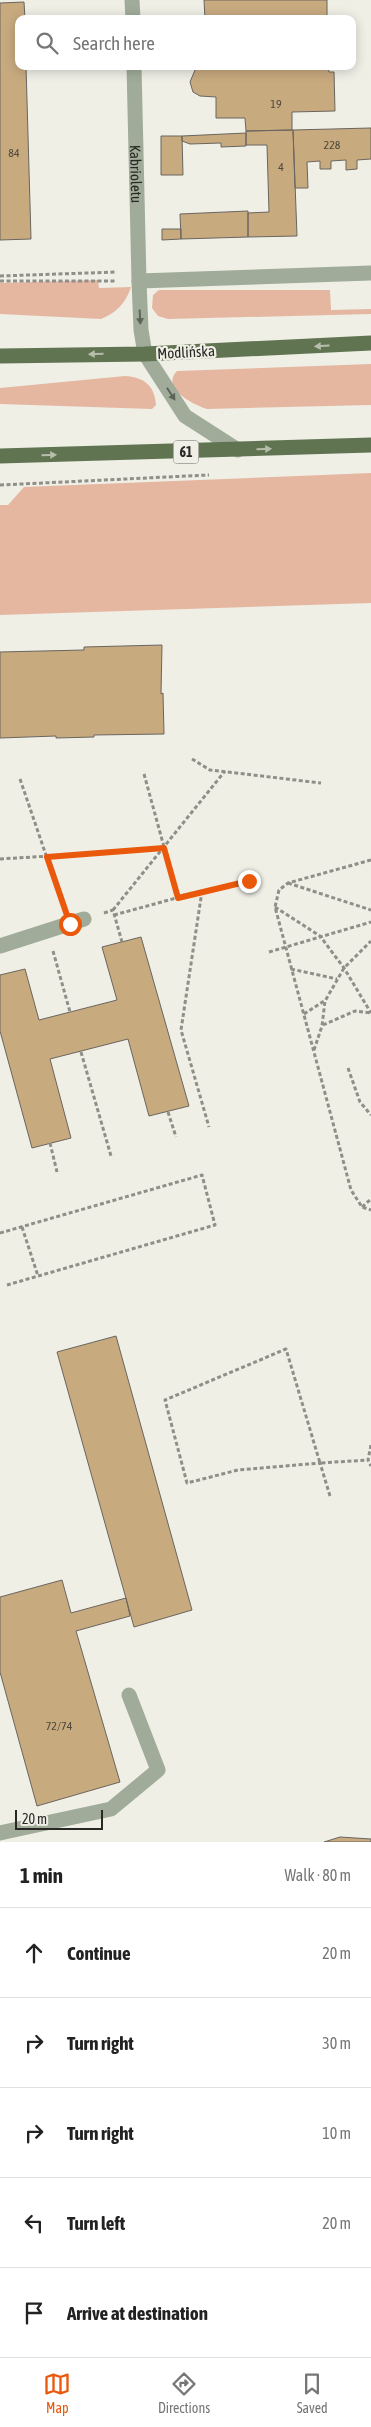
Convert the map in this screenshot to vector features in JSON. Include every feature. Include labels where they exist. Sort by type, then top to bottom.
[{"type":"main road","name":"Modlińska","points":[[0,356],[145,354],[371,343]]},
{"type":"main road","name":"61","points":[[0,456],[371,445]]},
{"type":"street","points":[[132,0],[133,15]]},
{"type":"street","name":"Kabrioletu","points":[[134,70],[138,276],[141,330],[145,354]]},
{"type":"street","points":[[138,276],[371,273]]},
{"type":"street","points":[[145,354],[185,416],[238,450]]},
{"type":"street","points":[[0,946],[77,922]]},
{"type":"street","points":[[0,1833],[111,1809],[158,1770],[129,1695]]},
{"type":"path","points":[[0,276],[138,276]]},
{"type":"path","points":[[0,281],[138,276]]},
{"type":"path","points":[[0,485],[215,474]]},
{"type":"path","points":[[192,759],[210,770],[321,783]]},
{"type":"path","points":[[113,910],[225,771]]},
{"type":"path","points":[[144,774],[178,898]]},
{"type":"path","points":[[20,780],[47,857],[77,922]]},
{"type":"path","points":[[0,859],[164,848]]},
{"type":"path","points":[[371,860],[288,883],[280,890],[275,907],[351,1190],[362,1208],[371,1210]]},
{"type":"path","points":[[114,915],[202,891],[249,881]]},
{"type":"path","points":[[288,883],[371,910]]},
{"type":"path","points":[[202,891],[182,1030],[209,1127]]},
{"type":"path","points":[[275,907],[320,936],[344,968],[371,1013]]},
{"type":"path","points":[[269,952],[371,922]]},
{"type":"path","points":[[48,931],[70,1012]]},
{"type":"path","points":[[314,1051],[322,1026],[325,1001],[344,968],[371,941]]},
{"type":"path","points":[[291,969],[338,979]]},
{"type":"path","points":[[304,1014],[325,1001]]},
{"type":"path","points":[[322,1026],[355,1011],[371,1013]]},
{"type":"path","points":[[81,1052],[111,1156]]},
{"type":"path","points":[[348,1068],[360,1102],[371,1115]]},
{"type":"path","points":[[168,1112],[176,1137]]},
{"type":"path","points":[[50,1143],[57,1172]]},
{"type":"path","points":[[0,1233],[202,1176],[216,1225],[7,1285]]},
{"type":"path","points":[[362,1208],[371,1200]]},
{"type":"path","points":[[22,1227],[38,1276]]},
{"type":"path","points":[[330,1496],[320,1463],[286,1349],[165,1400],[187,1483],[238,1470],[320,1463],[368,1460]]},
{"type":"path","points":[[371,1445],[368,1460],[371,1466]]},
{"type":"shaded area","points":[[98,280],[99,288],[131,287],[120,307],[101,319],[0,314],[0,283]]},
{"type":"shaded area","points":[[159,290],[330,290],[331,310],[371,309],[371,314],[168,319],[158,316],[152,308],[153,295]]},
{"type":"shaded area","points":[[371,364],[371,405],[207,409],[187,400],[173,384],[173,377],[177,371]]},
{"type":"shaded area","points":[[125,376],[137,378],[147,383],[155,398],[156,405],[152,409],[0,404],[0,388]]},
{"type":"shaded area","points":[[371,473],[371,603],[0,615],[0,505],[8,505],[24,487]]},
{"type":"building","points":[[204,0],[327,0],[327,15],[205,15]]},
{"type":"building","points":[[24,2],[25,15],[15,15],[15,70],[26,70],[31,239],[0,240],[0,3]]},
{"type":"building","points":[[195,70],[329,70],[329,72],[334,72],[335,111],[292,112],[292,130],[246,131],[245,118],[216,118],[216,97],[200,96],[193,92],[190,82]]},
{"type":"building","points":[[371,128],[371,159],[357,160],[357,169],[346,170],[346,160],[331,161],[331,169],[320,169],[320,161],[307,162],[308,188],[295,188],[293,130]]},
{"type":"building","points":[[293,130],[297,236],[248,237],[248,213],[269,212],[267,145],[246,145],[246,131]]},
{"type":"building","points":[[246,133],[246,146],[221,147],[221,143],[190,144],[182,141],[182,136]]},
{"type":"building","points":[[161,136],[182,136],[183,175],[161,175]]},
{"type":"building","points":[[248,211],[248,237],[181,239],[180,214]]},
{"type":"building","points":[[162,229],[181,229],[181,239],[162,240]]},
{"type":"building","points":[[162,645],[161,694],[163,693],[164,734],[0,738],[0,652],[84,650],[84,647]]},
{"type":"building","points":[[141,937],[189,1106],[149,1116],[128,1039],[50,1059],[71,1138],[32,1148],[0,1031],[0,975],[25,969],[39,1020],[117,1000],[102,947]]},
{"type":"building","points":[[116,1336],[192,1610],[134,1627],[57,1352]]},
{"type":"building","points":[[62,1580],[71,1613],[126,1598],[130,1616],[76,1631],[120,1782],[37,1806],[0,1672],[0,1597]]},
{"type":"building","points":[[340,1837],[371,1839],[371,1842],[324,1842]]},
{"type":"route","points":[[70,924],[47,857],[164,848],[178,898],[249,881]]}]
